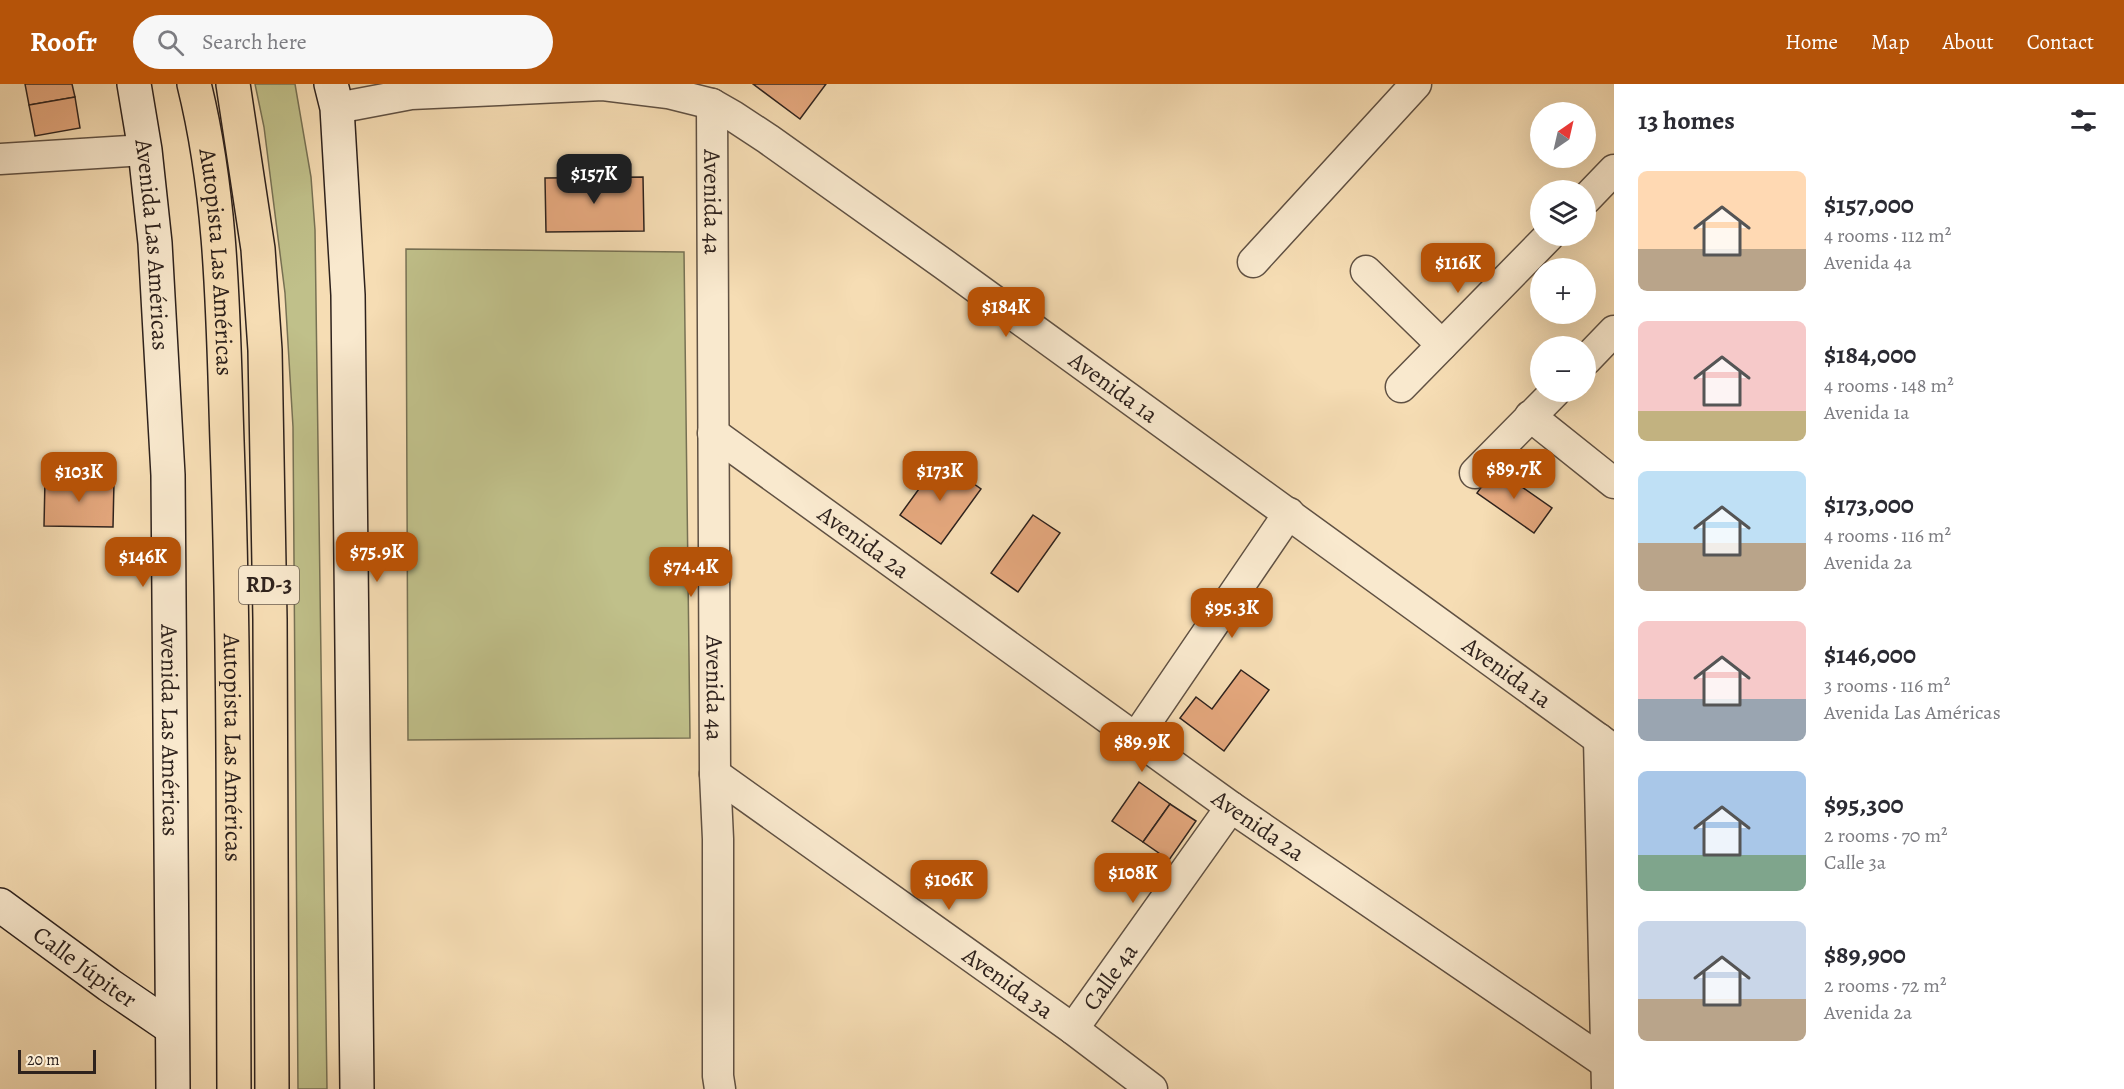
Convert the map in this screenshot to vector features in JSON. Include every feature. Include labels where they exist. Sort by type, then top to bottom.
[{"type":"highway","name":"Autopista Las Américas","points":[[194,84],[210,167],[224,352],[232,622],[234,1089]]},
{"type":"highway","name":"Autopista Las Américas","points":[[233,84],[258,249],[265,350],[270,631],[272,1089]]},
{"type":"street","name":"Avenida Las Américas","points":[[134,84],[145,150],[155,243],[168,475],[173,1089]]},
{"type":"street","name":"Avenida 1a","points":[[334,96],[409,89],[603,84],[668,93],[712,105],[734,116],[1289,513],[1606,745]]},
{"type":"street","points":[[1253,262],[1416,84]]},
{"type":"street","points":[[334,96],[348,295],[357,1089]]},
{"type":"street","name":"Avenida 4a","points":[[712,105],[715,774],[718,839],[718,1076],[720,1089]]},
{"type":"street","points":[[0,159],[145,150]]},
{"type":"street","points":[[1596,189],[1614,170]]},
{"type":"street","points":[[1401,387],[1539,246]]},
{"type":"street","points":[[1366,271],[1442,345]]},
{"type":"street","points":[[1596,350],[1614,331]]},
{"type":"street","points":[[1475,473],[1545,402]]},
{"type":"street","points":[[1530,416],[1614,483]]},
{"type":"street","name":"Avenida 2a","points":[[713,434],[1606,1076]]},
{"type":"street","points":[[1135,738],[1289,513]]},
{"type":"street","points":[[1606,745],[1606,1076]]},
{"type":"street","name":"Avenida 3a","points":[[715,774],[1073,1029],[1152,1089]]},
{"type":"street","name":"Calle 4a","points":[[1073,1029],[1231,807]]},
{"type":"street","name":"Calle Júpiter","points":[[0,905],[172,1028]]},
{"type":"green space","points":[[255,84],[295,84],[311,177],[315,230],[327,1089],[298,1089],[293,427],[285,293],[264,127]]},
{"type":"green space","points":[[406,249],[684,252],[690,738],[408,740]]},
{"type":"building","points":[[25,84],[72,84],[75,97],[29,105]]},
{"type":"building","points":[[753,84],[826,84],[800,119]]},
{"type":"building","points":[[75,97],[80,128],[35,136],[29,105]]},
{"type":"building","points":[[643,177],[644,231],[546,232],[545,178]]},
{"type":"building","points":[[940,460],[981,489],[941,544],[900,515]]},
{"type":"building","points":[[1495,468],[1552,508],[1534,533],[1477,493]]},
{"type":"building","points":[[45,479],[114,481],[113,527],[44,526]]},
{"type":"building","points":[[1033,515],[1060,533],[1018,592],[991,573]]},
{"type":"building","points":[[1241,670],[1269,690],[1224,751],[1180,718],[1196,697],[1212,709]]},
{"type":"building","points":[[1139,782],[1170,804],[1143,842],[1112,821]]},
{"type":"building","points":[[1170,804],[1196,821],[1169,860],[1143,842]]}]
